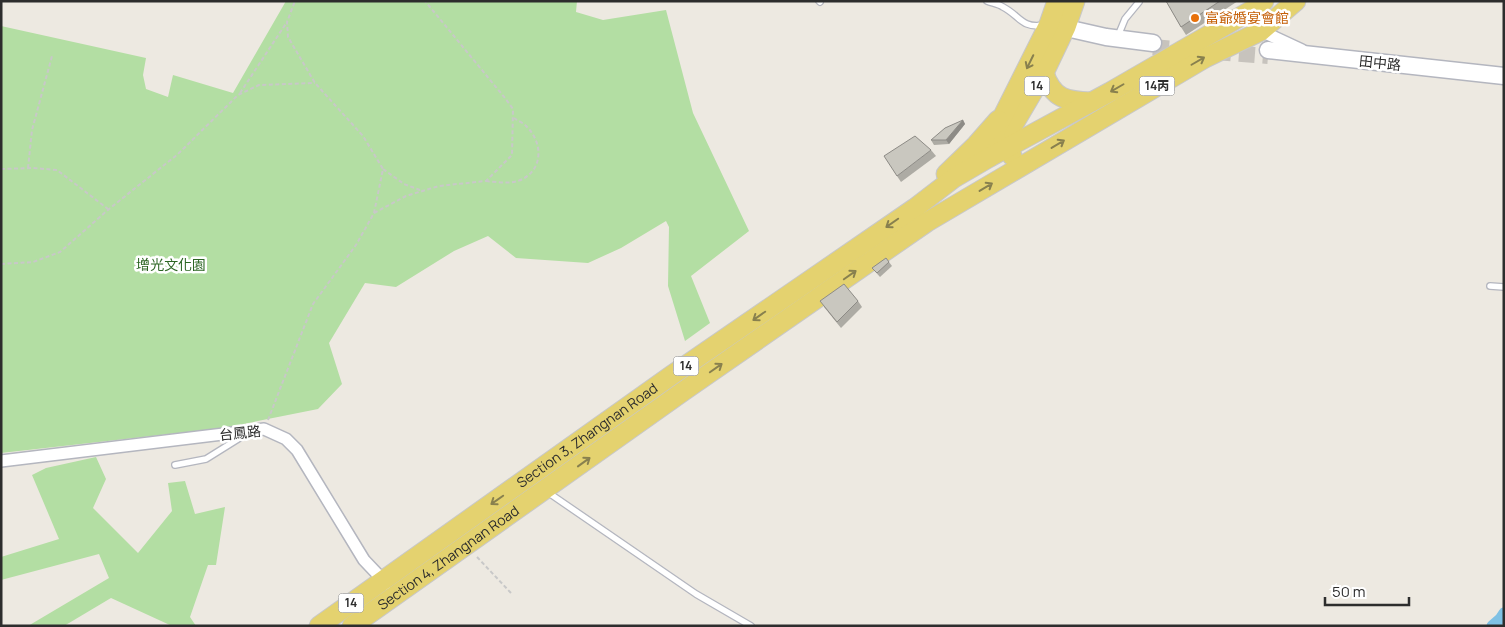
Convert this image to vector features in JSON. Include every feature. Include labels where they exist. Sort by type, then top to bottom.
[{"type":"main road","name":"14","points":[[1008,148],[1008,134],[1044,73],[1057,26],[1057,1]]},
{"type":"main road","name":"14","points":[[990,157],[996,130],[1057,26],[1075,1]]},
{"type":"main road","name":"14丙","points":[[990,157],[1209,35],[1264,1]]},
{"type":"main road","name":"14丙","points":[[1016,169],[1205,58],[1261,32],[1296,1]]},
{"type":"main road","points":[[1044,73],[1049,88],[1069,101],[1091,102]]},
{"type":"main road","points":[[915,208],[1007,110]]},
{"type":"main road","points":[[1008,148],[1016,169]]},
{"type":"main road","points":[[990,157],[1016,169]]},
{"type":"main road","name":"Section 3, Zhangnan Road","points":[[383,580],[672,375],[915,208],[954,178],[990,157]]},
{"type":"main road","name":"Section 3, Zhangnan Road","points":[[544,490],[927,222],[1016,169]]},
{"type":"main road","name":"Section 4, Zhangnan Road","points":[[352,626],[544,490]]},
{"type":"main road","name":"Section 4, Zhangnan Road","points":[[319,626],[383,580]]},
{"type":"street","points":[[1057,26],[1153,45]]},
{"type":"street","name":"田中路","points":[[1261,32],[1315,55],[1504,76]]},
{"type":"street","points":[[1268,53],[1315,55]]},
{"type":"street","name":"台鳳路","points":[[1,461],[264,429],[286,439],[297,450],[364,560],[383,580],[392,598]]},
{"type":"lane","points":[[987,1],[1004,7],[1021,22],[1034,26],[1057,26]]},
{"type":"lane","points":[[1117,39],[1125,19],[1139,2]]},
{"type":"lane","points":[[1490,286],[1504,287]]},
{"type":"lane","points":[[175,465],[206,458],[251,431]]},
{"type":"lane","points":[[544,490],[696,594],[751,626]]},
{"type":"path","points":[[1,264],[33,262],[60,252],[109,209],[178,154],[238,95],[287,22],[295,1]]},
{"type":"path","points":[[425,1],[513,109],[512,155],[486,181]]},
{"type":"path","points":[[287,22],[288,37],[315,82],[363,136],[383,169],[404,184],[421,191]]},
{"type":"path","points":[[28,168],[32,130],[52,56]]},
{"type":"path","points":[[238,95],[259,85],[315,82]]},
{"type":"path","points":[[374,213],[406,196],[439,186],[486,181],[515,182],[523,179],[538,164],[539,155],[535,137],[526,125],[514,118]]},
{"type":"path","points":[[1,169],[57,170],[109,209]]},
{"type":"path","points":[[264,429],[313,304],[356,245],[374,213],[383,169]]},
{"type":"path","points":[[467,546],[511,593]]},
{"type":"green space","name":"增光文化園","points":[[286,1],[577,1],[576,12],[603,20],[666,10],[693,113],[749,231],[691,276],[710,323],[685,341],[668,286],[669,227],[666,221],[621,248],[588,263],[516,258],[488,236],[454,251],[396,287],[365,283],[329,343],[342,384],[318,409],[223,428],[1,453],[1,26],[146,58],[143,75],[146,89],[168,97],[173,75],[233,93]]},
{"type":"green space","points":[[96,457],[106,479],[93,508],[138,553],[172,511],[168,483],[185,481],[195,514],[225,507],[216,565],[208,565],[190,617],[196,626],[172,626],[111,598],[64,626],[28,626],[109,578],[99,554],[1,580],[1,557],[59,539],[32,475],[46,468]]},
{"type":"building","points":[[1166,1],[1220,1],[1181,27]]},
{"type":"building","points":[[963,120],[946,140],[931,140],[945,128]]},
{"type":"building","points":[[915,136],[931,150],[897,176],[884,156]]},
{"type":"building","points":[[886,258],[889,262],[877,273],[872,268]]},
{"type":"building","points":[[844,284],[858,301],[837,322],[820,301]]},
{"type":"waterway","points":[[1492,626],[1504,613]]},
{"type":"tunnel","points":[[1153,47],[1188,50]]},
{"type":"tunnel","points":[[1215,52],[1268,56]]},
{"type":"place","name":"富爺婚宴會館","points":[[1195,18]]}]
